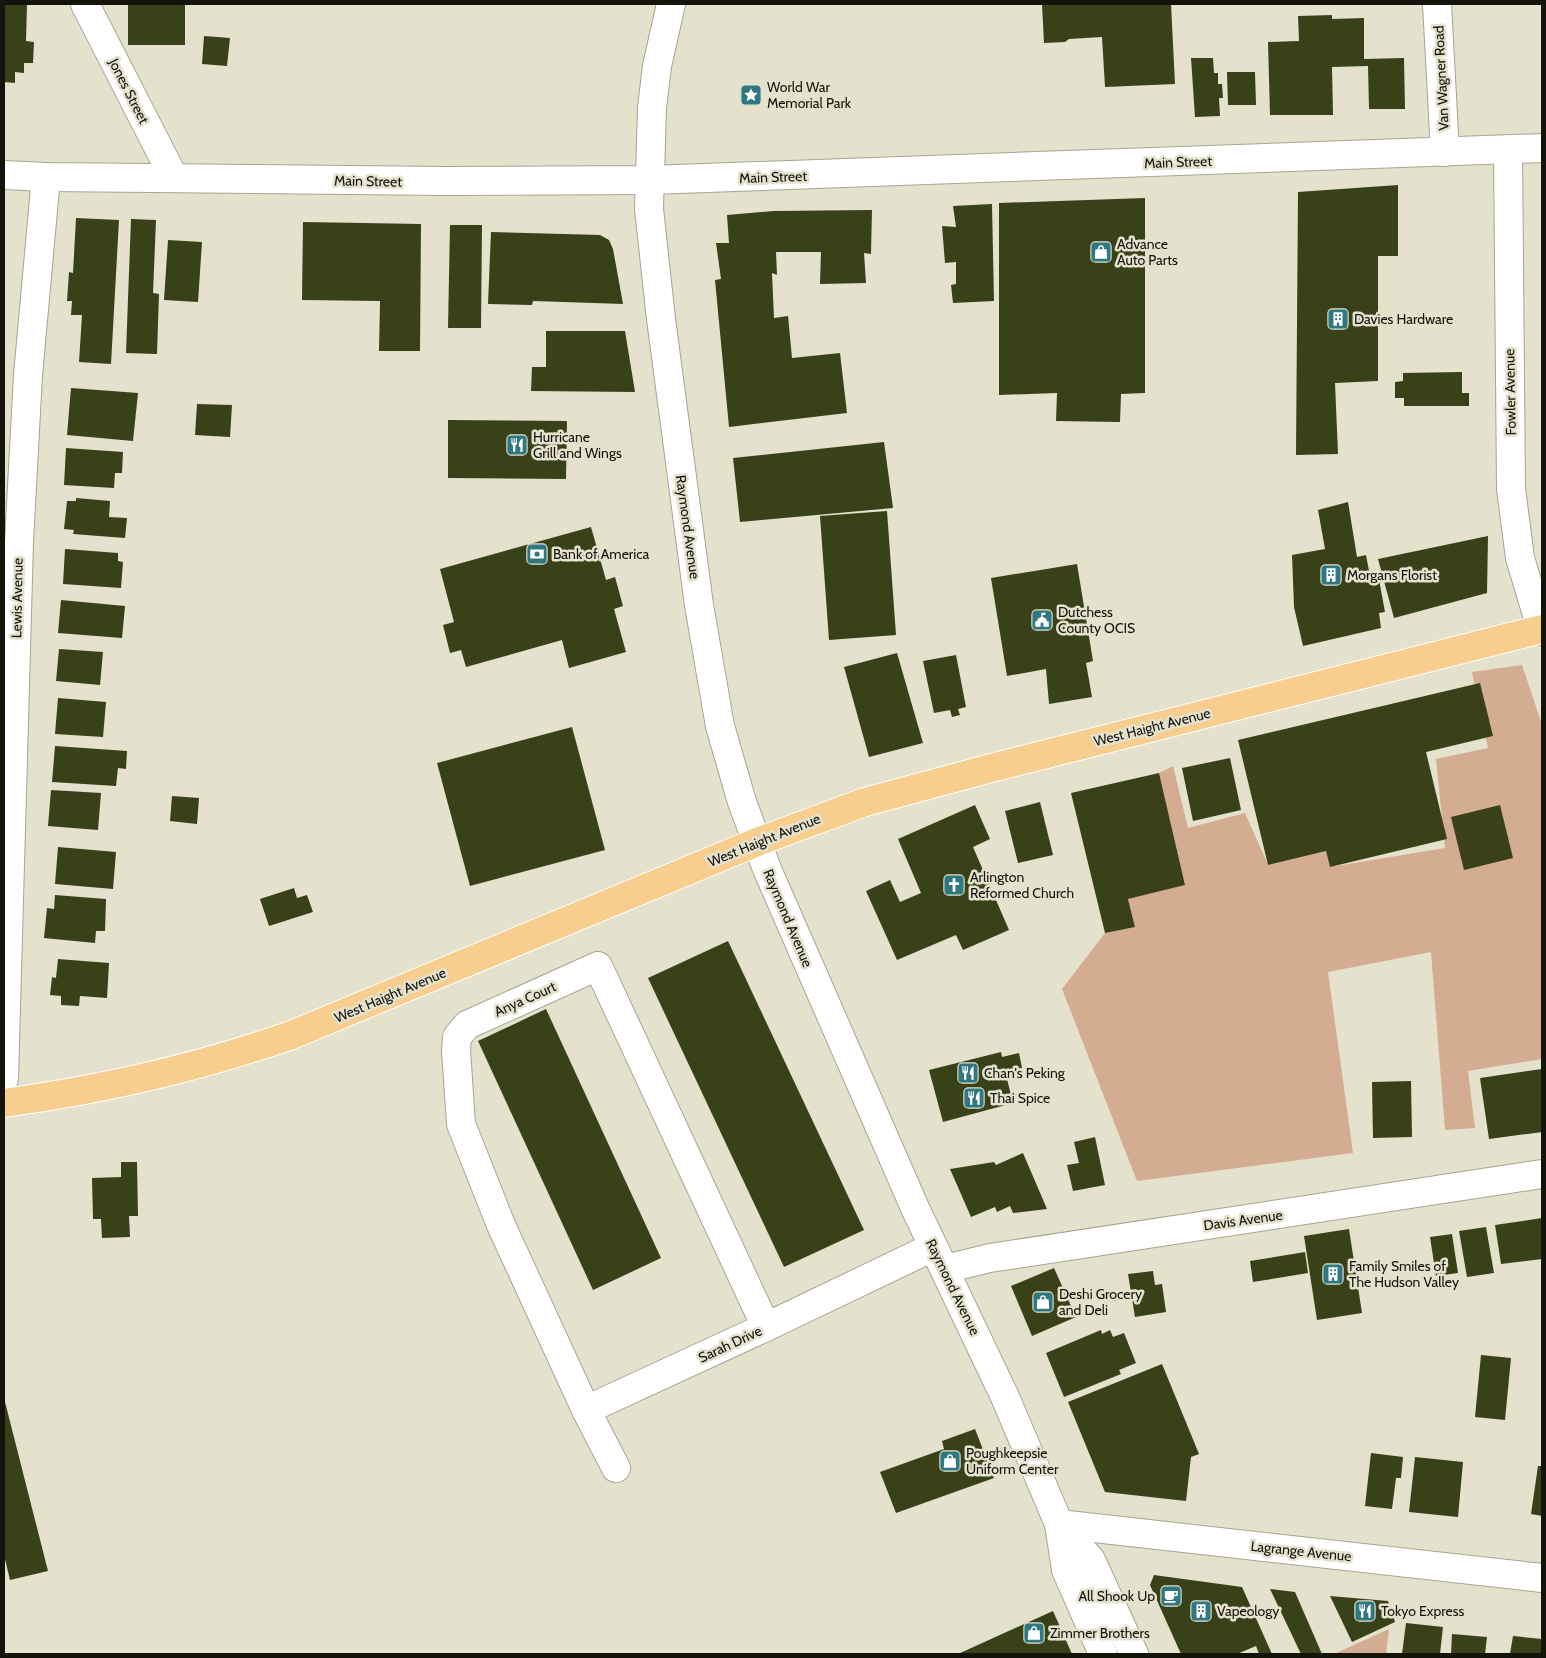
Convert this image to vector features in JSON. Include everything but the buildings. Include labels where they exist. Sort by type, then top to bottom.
[{"type":"highway","name":"West Haight Avenue","points":[[4,1103],[100,1088],[149,1078],[270,1042],[354,1010],[757,842],[820,818],[913,788],[1542,629]]},
{"type":"street","name":"Jones Street","points":[[85,4],[174,178]]},
{"type":"street","name":"Raymond Avenue","points":[[671,4],[658,58],[653,100],[649,180],[651,234],[705,646],[722,734],[740,796],[805,959],[939,1258],[1005,1398],[1059,1524],[1066,1570],[1103,1654]]},
{"type":"street","name":"Van Wagner Road","points":[[1437,4],[1446,152]]},
{"type":"street","name":"Main Street","points":[[4,174],[46,178],[444,181],[649,180],[1542,148]]},
{"type":"street","name":"Fowler Avenue","points":[[1508,150],[1511,489],[1520,558],[1542,629]]},
{"type":"street","name":"Lewis Avenue","points":[[4,1079],[19,542],[28,376],[46,178]]},
{"type":"street","name":"Anya Court","points":[[586,1410],[501,1225],[461,1124],[456,1050],[457,1037],[467,1024],[598,966],[766,1327]]},
{"type":"street","name":"Davis Avenue","points":[[939,1258],[1000,1257],[1542,1174]]},
{"type":"street","name":"Sarah Drive","points":[[586,1410],[766,1327],[939,1258]]},
{"type":"street","points":[[586,1410],[616,1468]]},
{"type":"street","name":"Raymond Avenue","points":[[1059,1524],[1091,1560],[1134,1654]]},
{"type":"street","name":"Lagrange Avenue","points":[[1059,1524],[1542,1578]]},
{"type":"shaded area","points":[[1522,665],[1542,725],[1542,1059],[1468,1071],[1475,1128],[1445,1130],[1431,952],[1328,972],[1353,1153],[1137,1181],[1062,989],[1105,933],[1135,927],[1128,899],[1185,885],[1159,773],[1173,766],[1188,828],[1245,813],[1268,865],[1326,851],[1330,867],[1445,848],[1436,759],[1488,748],[1472,672]]},
{"type":"shaded area","points":[[1389,1629],[1386,1654],[1334,1654]]},
{"type":"place","name":"World War Memorial Park","points":[[751,95]]},
{"type":"place","name":"Advance Auto Parts","points":[[1101,252]]},
{"type":"place","name":"Davies Hardware","points":[[1338,319]]},
{"type":"place","name":"Hurricane Grill and Wings","points":[[517,445]]},
{"type":"place","name":"Bank of America","points":[[537,554]]},
{"type":"place","name":"Morgans Florist","points":[[1331,575]]},
{"type":"place","name":"Dutchess County OCIS","points":[[1042,620]]},
{"type":"place","name":"Arlington Reformed Church","points":[[954,885]]},
{"type":"place","name":"Chan's Peking","points":[[968,1073]]},
{"type":"place","name":"Thai Spice","points":[[974,1098]]},
{"type":"place","name":"Family Smiles of The Hudson Valley","points":[[1333,1274]]},
{"type":"place","name":"Deshi Grocery and Deli","points":[[1043,1302]]},
{"type":"place","name":"Poughkeepsie Uniform Center","points":[[950,1461]]},
{"type":"place","name":"All Shook Up","points":[[1171,1596]]},
{"type":"place","name":"Vapeology","points":[[1201,1611]]},
{"type":"place","name":"Tokyo Express","points":[[1365,1611]]},
{"type":"place","name":"Zimmer Brothers","points":[[1034,1633]]}]
